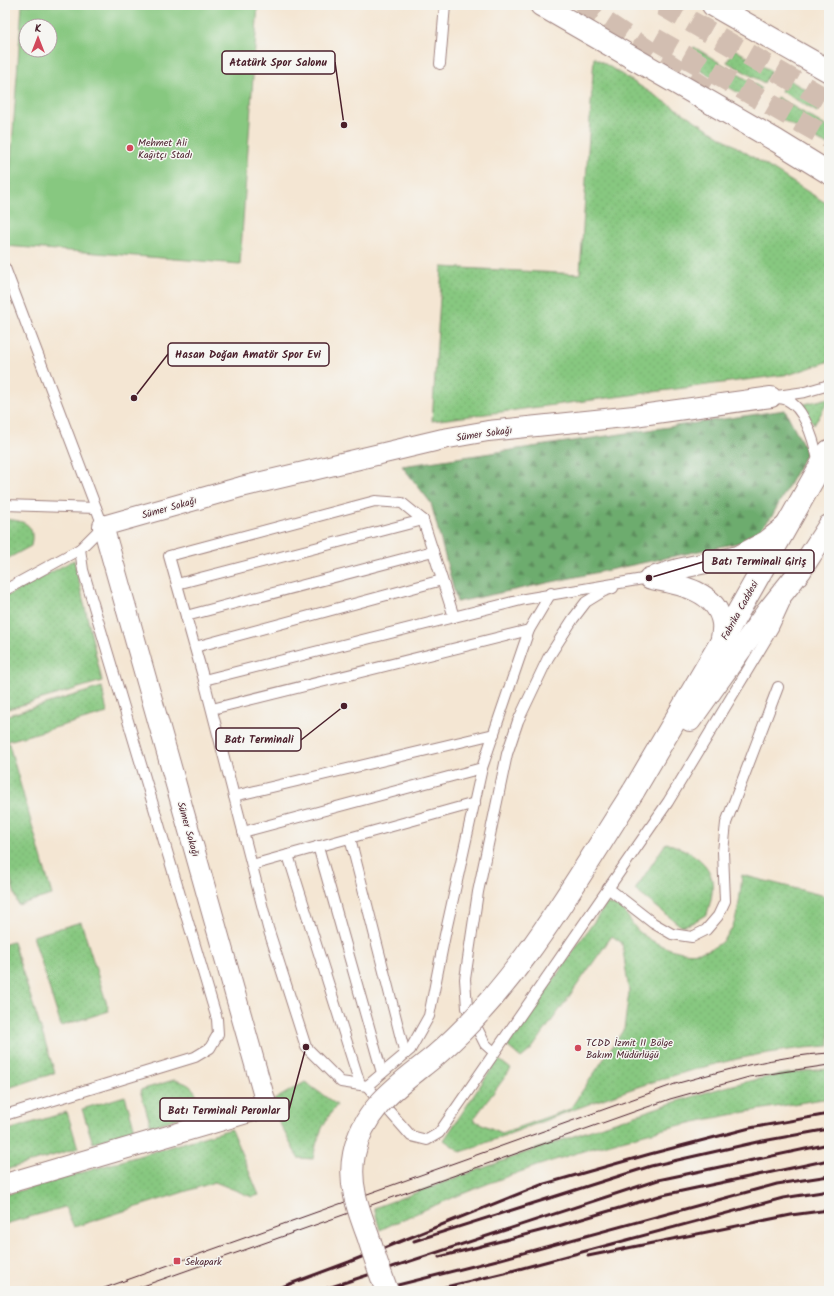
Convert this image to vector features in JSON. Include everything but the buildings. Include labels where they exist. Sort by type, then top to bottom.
[{"type":"main road","points":[[541,5],[777,141],[829,173]]},
{"type":"main road","points":[[713,5],[829,71]]},
{"type":"main road","name":"Fabrika Caddesi","points":[[633,792],[720,644],[824,459]]},
{"type":"main road","points":[[387,1291],[353,1192],[351,1174],[354,1154],[358,1136],[367,1118],[385,1097],[446,1046],[488,1003],[519,965],[633,792],[678,737],[768,611],[800,571],[829,526]]},
{"type":"street","name":"Sümer Sokağı","points":[[5,1184],[267,1107],[100,517],[241,487],[443,439],[488,431],[634,416],[771,397]]},
{"type":"street","points":[[649,578],[678,569],[738,556],[766,541],[785,526]]},
{"type":"street","points":[[649,578],[686,586],[697,591],[710,601],[718,610],[722,624],[720,644]]},
{"type":"lane","points":[[440,64],[445,5]]},
{"type":"lane","points":[[5,268],[100,517]]},
{"type":"lane","name":"Sümer Sokağı","points":[[771,397],[805,392],[829,385]]},
{"type":"lane","points":[[771,397],[787,400],[796,407],[810,429],[824,459]]},
{"type":"lane","points":[[454,617],[423,520],[402,503],[375,502],[169,556],[212,709],[268,928],[306,1047],[341,1082],[363,1085],[382,1073],[410,1050],[429,1016],[482,768],[529,630],[552,594]]},
{"type":"lane","points":[[5,505],[100,517]]},
{"type":"lane","points":[[5,590],[80,549],[100,517]]},
{"type":"lane","points":[[177,584],[423,520]]},
{"type":"lane","points":[[5,1115],[195,1057],[210,1048],[218,1034],[217,1019],[83,570],[80,549]]},
{"type":"lane","points":[[186,616],[432,551]]},
{"type":"lane","points":[[288,854],[363,1085],[411,1136],[427,1140],[439,1133],[672,795],[773,628],[800,571]]},
{"type":"lane","points":[[204,680],[552,594],[649,578]]},
{"type":"lane","points":[[494,1052],[485,1044],[467,1008],[465,980],[478,892],[507,754],[518,721],[548,658],[573,619],[586,602],[604,591],[649,578]]},
{"type":"lane","points":[[195,647],[442,580]]},
{"type":"lane","points":[[212,709],[529,630]]},
{"type":"lane","points":[[608,888],[652,923],[672,934],[692,937],[706,930],[718,916],[725,900],[723,852],[726,823],[778,687]]},
{"type":"lane","points":[[234,796],[494,734]]},
{"type":"lane","points":[[243,832],[482,768]]},
{"type":"lane","points":[[252,865],[475,803]]},
{"type":"lane","points":[[350,838],[405,1054]]},
{"type":"lane","points":[[318,846],[382,1073]]},
{"type":"green space","name":"Mehmet Ali Kağıtçı Stadı","points":[[22,5],[258,5],[240,264],[5,246],[18,58],[58,58],[58,18],[21,18]]},
{"type":"green space","points":[[694,47],[761,88],[752,101],[685,61]]},
{"type":"green space","points":[[734,49],[771,71],[764,83],[727,62]]},
{"type":"green space","points":[[594,57],[829,205],[829,360],[791,374],[432,421],[442,267],[580,274]]},
{"type":"green space","points":[[787,79],[824,100],[817,112],[781,91]]},
{"type":"green space","points":[[777,97],[829,128],[829,146],[769,112]]},
{"type":"green space","points":[[829,398],[829,400],[814,425],[801,405]]},
{"type":"green space","points":[[785,410],[807,452],[772,516],[751,540],[457,602],[431,503],[402,466]]},
{"type":"green space","points":[[5,519],[23,522],[30,528],[32,538],[31,546],[5,560]]},
{"type":"green space","points":[[74,560],[102,681],[5,710],[5,597]]},
{"type":"green space","points":[[102,687],[107,713],[8,741],[52,895],[18,905],[5,860],[5,716]]},
{"type":"green space","points":[[666,843],[687,851],[700,860],[706,866],[712,880],[712,893],[707,914],[692,923],[681,926],[635,890]]},
{"type":"green space","points":[[742,875],[829,897],[829,1046],[782,1051],[735,1059],[688,1071],[596,1101],[461,1152],[444,1140],[498,1059],[511,1069],[473,1120],[502,1133],[570,1109],[624,1029],[629,992],[622,943],[612,936],[531,1050],[521,1058],[507,1046],[607,903],[621,910],[639,932],[662,946],[685,952],[708,950],[718,945],[731,930],[738,907]]},
{"type":"green space","points":[[81,922],[109,1011],[61,1026],[33,936]]},
{"type":"green space","points":[[13,942],[55,1073],[5,1089],[5,944]]},
{"type":"green space","points":[[829,1069],[829,1098],[755,1110],[706,1120],[657,1131],[569,1155],[473,1190],[380,1230],[374,1208],[500,1162],[701,1094],[752,1080],[777,1075]]},
{"type":"green space","points":[[174,1080],[186,1084],[194,1090],[202,1111],[151,1126],[140,1090]]},
{"type":"green space","points":[[305,1082],[337,1105],[321,1130],[313,1159],[298,1158],[278,1120],[274,1100]]},
{"type":"green space","points":[[125,1096],[135,1130],[93,1143],[82,1109]]},
{"type":"green space","points":[[67,1112],[78,1148],[5,1170],[5,1131]]},
{"type":"green space","points":[[231,1129],[259,1195],[252,1197],[215,1182],[74,1227],[65,1207],[5,1224],[5,1195]]},
{"type":"tunnel","points":[[579,5],[712,93]]},
{"type":"tunnel","points":[[662,5],[829,101]]},
{"type":"tunnel","points":[[655,39],[829,138]]},
{"type":"tram line","points":[[96,1291],[675,1084],[770,1060],[829,1053]]},
{"type":"tram line","points":[[129,1291],[670,1099],[749,1077],[829,1065]]},
{"type":"railway","points":[[271,1291],[349,1262],[541,1185],[650,1154],[750,1128],[829,1114]]},
{"type":"railway","points":[[414,1241],[651,1166],[757,1142],[829,1129]]},
{"type":"railway","points":[[319,1291],[658,1180],[829,1144]]},
{"type":"railway","points":[[439,1257],[555,1227],[663,1195],[829,1160]]},
{"type":"railway","points":[[374,1291],[501,1259],[777,1184],[829,1176]]},
{"type":"railway","points":[[429,1291],[504,1273],[783,1198],[829,1191]]},
{"type":"railway","points":[[588,1256],[791,1215],[829,1210]]},
{"type":"place","name":"Atatürk Spor Salonu","points":[[344,125]]},
{"type":"place","name":"Mehmet Ali Kağıtçı Stadı","points":[[130,148]]},
{"type":"place","name":"Hasan Doğan Amatör Spor Evi","points":[[134,398]]},
{"type":"place","name":"Batı Terminali Giriş","points":[[649,578]]},
{"type":"place","name":"Batı Terminali","points":[[344,706]]},
{"type":"place","name":"Batı Terminali Peronlar","points":[[306,1047]]},
{"type":"place","name":"TCDD İzmit 11 Bölge Bakım Müdürlüğü","points":[[578,1048]]},
{"type":"place","name":"Sekapark","points":[[177,1261]]}]
